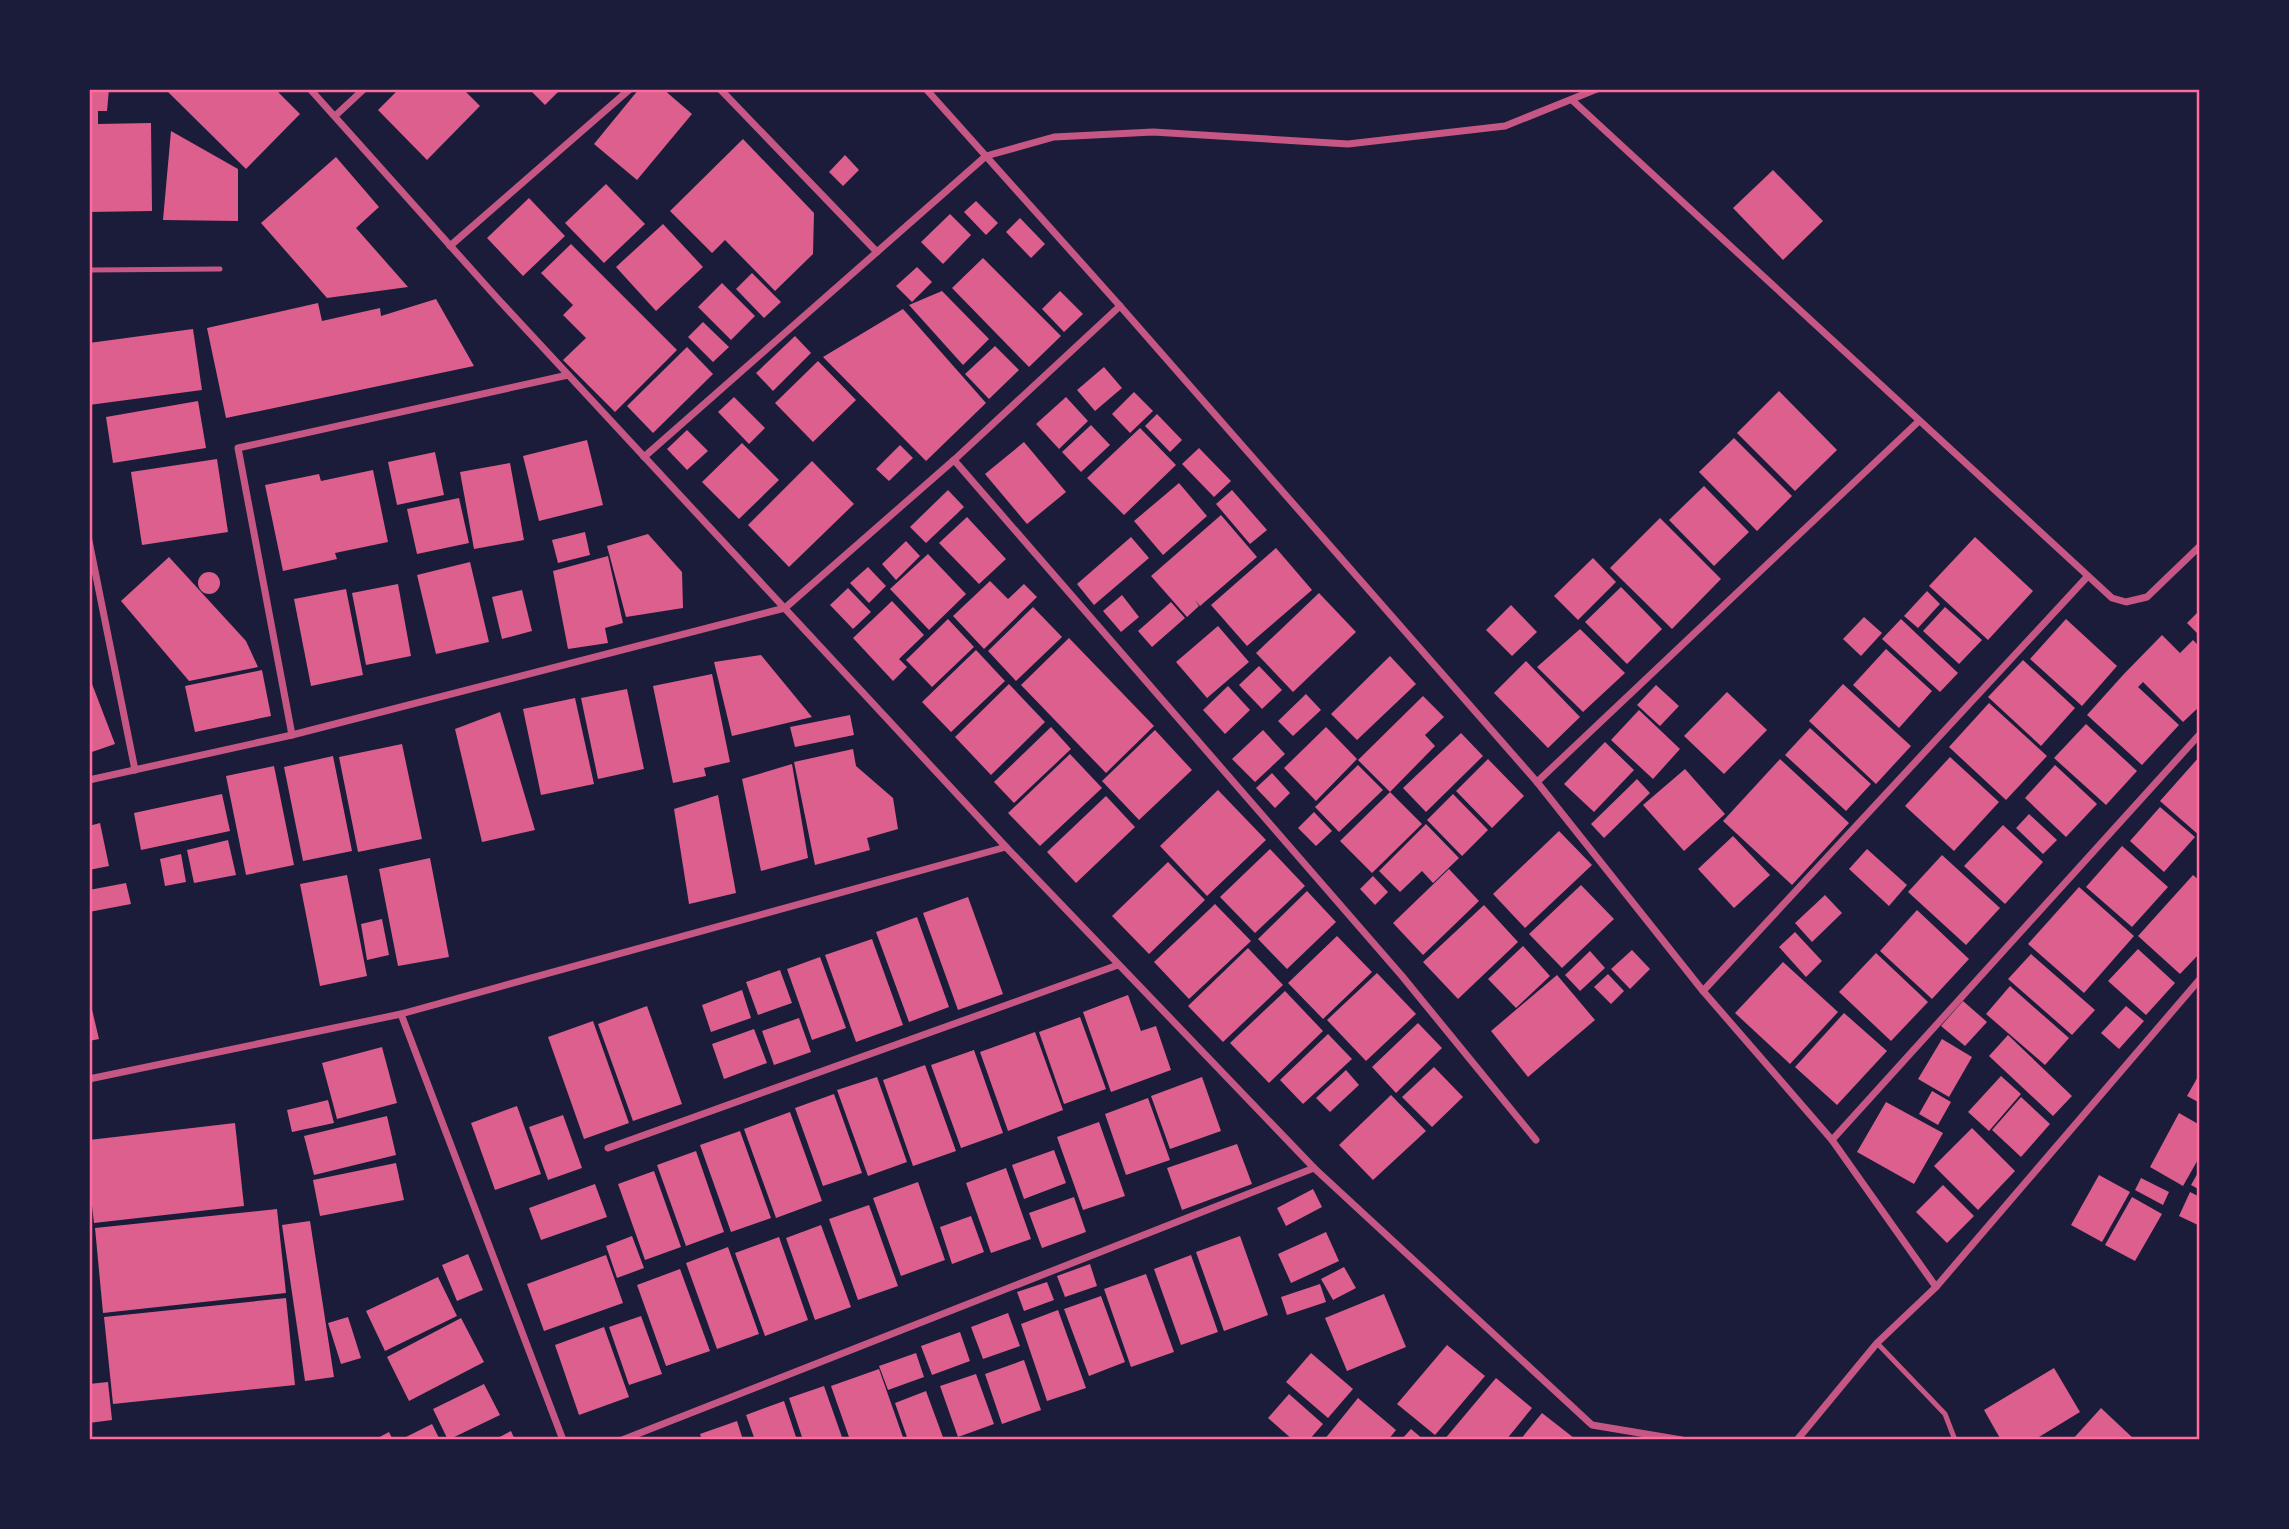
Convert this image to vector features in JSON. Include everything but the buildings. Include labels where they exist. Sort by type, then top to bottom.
[{"type":"street","points":[[310,89],[568,375],[1006,847],[1314,1168],[1591,1425],[1682,1440]]},
{"type":"street","points":[[335,116],[364,89]]},
{"type":"street","points":[[450,246],[630,89]]},
{"type":"street","points":[[720,89],[877,252]]},
{"type":"street","points":[[926,89],[1537,782],[1703,991],[1832,1140],[1936,1287]]},
{"type":"street","points":[[644,457],[986,156],[1054,137],[1153,132],[1348,144],[1505,126],[1597,89]]},
{"type":"street","points":[[1572,100],[2112,598],[2126,602],[2147,597],[2200,546]]},
{"type":"street","points":[[89,780],[292,735],[785,608],[954,460],[1120,306]]},
{"type":"street","points":[[292,735],[238,448],[568,375]]},
{"type":"street","points":[[1537,782],[1919,421]]},
{"type":"street","points":[[954,460],[1402,976],[1536,1140]]},
{"type":"street","points":[[89,541],[135,770]]},
{"type":"street","points":[[1703,991],[2087,577]]},
{"type":"street","points":[[1832,1140],[2200,734]]},
{"type":"street","points":[[89,1079],[401,1014],[1006,847]]},
{"type":"street","points":[[608,1148],[1118,965]]},
{"type":"street","points":[[1797,1440],[1877,1343],[1936,1287],[2200,979]]},
{"type":"street","points":[[401,1014],[563,1440]]},
{"type":"street","points":[[622,1440],[1314,1168]]},
{"type":"lane","points":[[89,270],[220,269]]},
{"type":"lane","points":[[1877,1343],[1945,1414],[1955,1440]]}]
